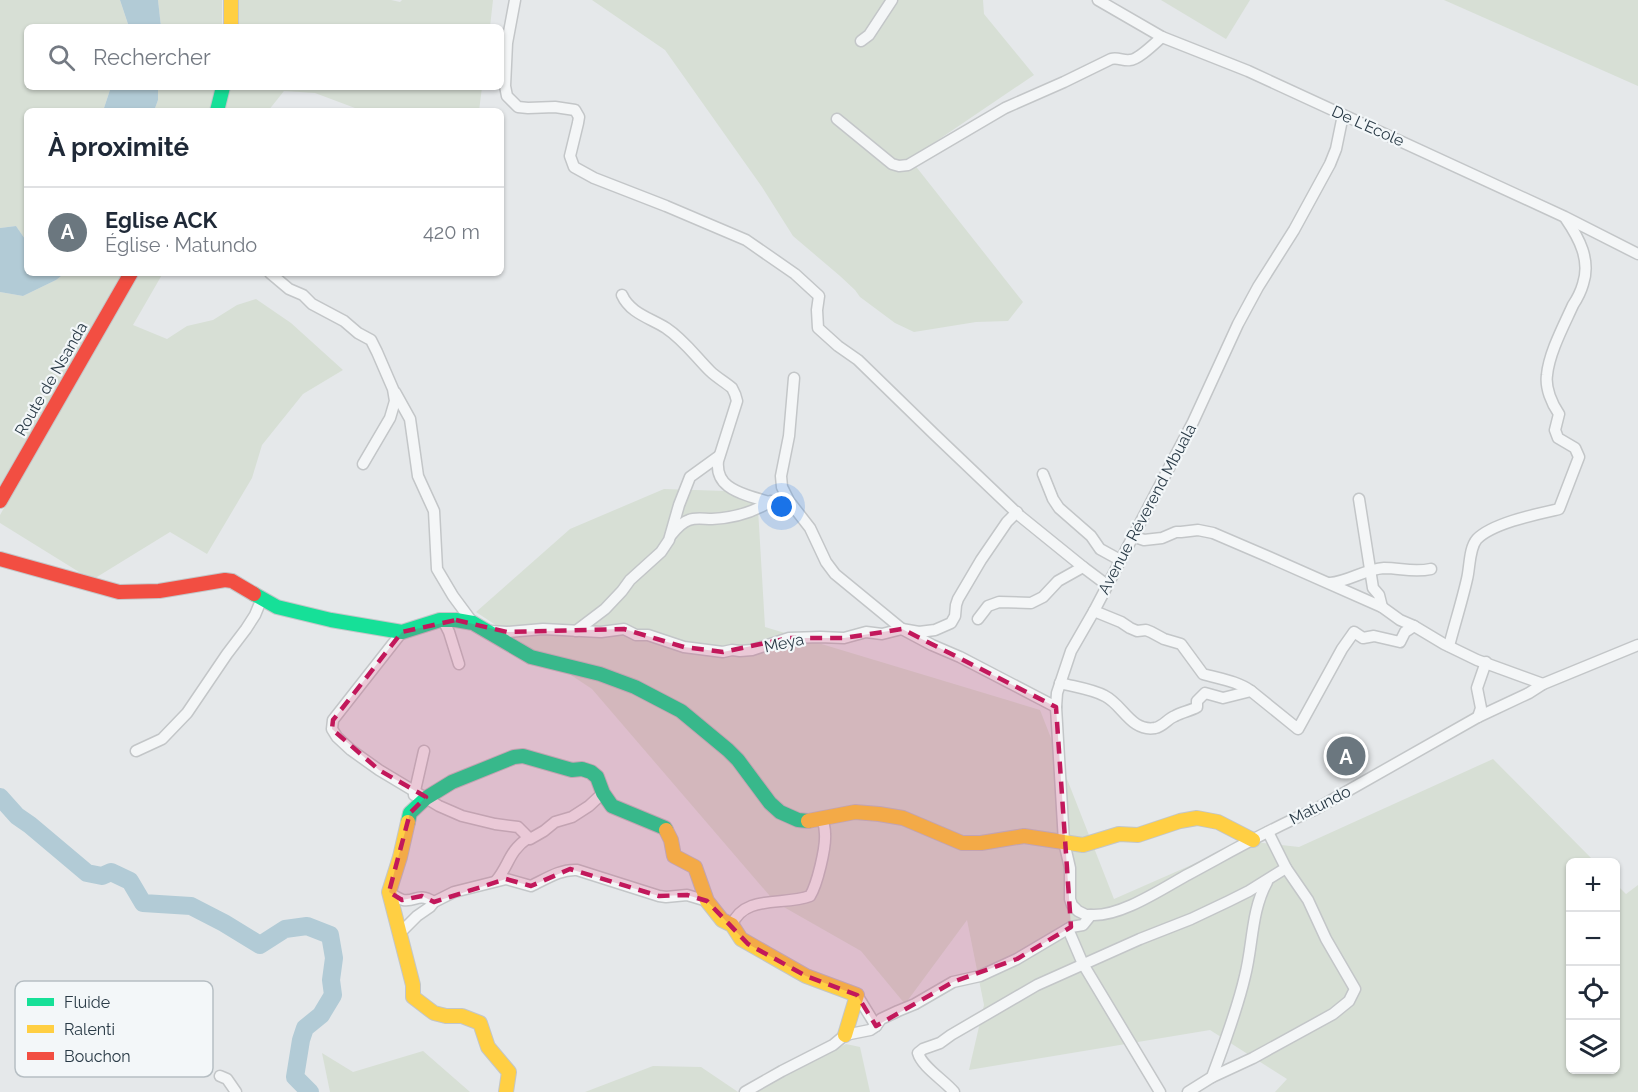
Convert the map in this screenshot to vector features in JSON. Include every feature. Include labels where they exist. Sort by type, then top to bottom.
[{"type":"street","points":[[231,0],[231,24]]},
{"type":"street","points":[[515,0],[507,43],[505,86],[507,96],[518,107],[555,107],[575,110],[579,117],[570,156],[574,166],[594,178],[746,240],[795,274],[819,296],[818,328],[858,360],[1017,512],[1107,585]]},
{"type":"street","points":[[861,41],[869,35],[892,0]]},
{"type":"street","name":"De L'Ecole","points":[[1098,0],[1162,37],[1248,71],[1565,217],[1638,254]]},
{"type":"street","points":[[837,119],[892,164],[908,165],[1005,108],[1111,58],[1135,59],[1162,37]]},
{"type":"street","points":[[218,108],[222,90]]},
{"type":"street","name":"Avenue Réverend Mbuala","points":[[1069,928],[1072,905],[1070,868],[1064,842],[1056,707],[1060,683],[1071,651],[1193,422],[1238,324],[1330,164],[1336,149],[1342,115]]},
{"type":"street","points":[[1449,646],[1476,540],[1492,529],[1512,521],[1559,509],[1579,457],[1575,448],[1558,438],[1555,430],[1559,414],[1550,398],[1546,376],[1557,340],[1584,283],[1582,245],[1565,217]]},
{"type":"street","name":"Route de Nsanda","points":[[0,501],[129,276]]},
{"type":"street","points":[[274,276],[303,295],[312,304],[344,321],[371,340],[393,389],[410,419],[418,476],[434,511],[437,569],[473,624]]},
{"type":"street","points":[[622,295],[628,305],[682,340],[711,372],[734,392],[737,401],[717,469],[727,486],[738,492],[798,511]]},
{"type":"street","points":[[794,378],[789,436],[781,476],[782,487],[789,501],[810,528],[826,562],[835,574],[902,629],[1056,707]]},
{"type":"street","points":[[363,464],[390,418],[394,401],[393,389]]},
{"type":"street","points":[[576,631],[605,609],[630,580],[661,552],[671,535],[690,477],[719,456]]},
{"type":"street","points":[[1043,474],[1059,508],[1091,536],[1100,549],[1120,560]]},
{"type":"street","points":[[1359,499],[1373,588],[1379,595],[1383,607]]},
{"type":"street","points":[[671,535],[687,520],[736,515],[760,508],[771,501]]},
{"type":"street","name":"Meya","points":[[488,630],[507,632],[543,629],[601,632],[624,629],[636,635],[648,635],[684,647],[723,652],[752,650],[789,638],[820,636],[844,638],[860,633],[882,634],[902,629],[919,632],[935,630],[951,623],[955,616],[958,599],[976,568],[1007,522],[1017,512]]},
{"type":"street","points":[[1132,536],[1144,540],[1162,538],[1176,532],[1198,530],[1229,540],[1383,607],[1400,620],[1486,663],[1543,684]]},
{"type":"street","points":[[0,559],[119,592],[160,591],[225,580],[232,581],[278,607],[331,620],[402,632],[443,620],[473,624],[488,630],[531,657],[600,674],[635,687],[681,711],[738,760],[765,797],[780,812],[798,820],[822,820],[855,812],[879,814],[903,818],[962,843],[981,843],[1024,836],[1091,845],[1118,834],[1137,835],[1197,818],[1215,821],[1253,840]]},
{"type":"street","points":[[978,619],[988,606],[999,602],[1031,603],[1043,597],[1058,581],[1083,567]]},
{"type":"street","points":[[1329,583],[1340,583],[1350,577],[1382,568],[1419,572],[1431,568]]},
{"type":"street","points":[[136,751],[162,738],[187,713],[246,629],[262,598]]},
{"type":"street","points":[[1094,610],[1137,631],[1146,630],[1181,644],[1203,675],[1244,686],[1298,729],[1342,649],[1354,632],[1363,638],[1374,636],[1400,642],[1405,632],[1414,626]]},
{"type":"street","points":[[443,620],[459,664]]},
{"type":"street","points":[[402,632],[333,720],[332,729],[351,750],[379,770],[439,806],[462,816],[518,827],[528,838]]},
{"type":"street","name":"Matundo","points":[[745,1092],[833,1045],[845,1035],[870,1030],[881,1019],[915,1004],[953,982],[980,976],[1017,959],[1069,928],[1083,925],[1091,915],[1102,916],[1119,910],[1268,832],[1323,806],[1478,717],[1543,684],[1638,645]]},
{"type":"street","points":[[1478,717],[1481,708],[1477,688],[1486,663]]},
{"type":"street","points":[[1060,683],[1106,696],[1137,725],[1150,728],[1158,728],[1175,716],[1197,707],[1197,701],[1205,693],[1222,698],[1251,691]]},
{"type":"street","points":[[424,751],[420,794],[410,813],[400,858],[389,892],[413,985],[413,997],[434,1013],[462,1016],[480,1023],[488,1047],[509,1072],[506,1092]]},
{"type":"street","points":[[420,794],[514,757],[523,756],[566,768],[591,772],[597,777],[603,793],[612,806],[665,828],[671,840],[674,856],[695,867],[707,901],[722,920],[732,926],[741,939],[806,976],[857,995],[876,1026]]},
{"type":"street","points":[[496,881],[514,850],[528,838],[544,831],[555,822],[572,817],[603,793]]},
{"type":"street","points":[[732,926],[735,917],[740,912],[752,906],[810,896],[817,879],[825,842],[822,820]]},
{"type":"street","points":[[1188,1092],[1212,1077],[1253,1058],[1333,1014],[1349,1001],[1355,989],[1326,939],[1308,900],[1286,868],[1268,832]]},
{"type":"street","points":[[954,1092],[922,1062],[918,1053],[921,1050],[940,1043],[1036,985],[1191,919],[1249,891],[1286,868]]},
{"type":"street","points":[[399,934],[434,902],[454,892],[506,879],[531,886],[563,870],[578,870],[659,896],[687,895],[707,901]]},
{"type":"street","points":[[1212,1077],[1240,999],[1255,914],[1268,879]]},
{"type":"street","points":[[389,892],[402,900],[424,897],[434,902]]},
{"type":"street","points":[[1072,905],[1078,911],[1091,915]]},
{"type":"street","points":[[1069,928],[1083,964],[1160,1092]]},
{"type":"street","points":[[845,1035],[857,995]]},
{"type":"street","points":[[220,1076],[227,1080],[236,1092]]},
{"type":"highlighted area","points":[[456,620],[507,632],[624,629],[684,647],[723,652],[789,638],[844,638],[902,629],[1056,707],[1071,927],[1017,959],[953,982],[876,1026],[857,995],[806,976],[748,944],[707,901],[687,895],[659,896],[570,869],[531,886],[506,879],[434,902],[422,896],[402,900],[389,892],[410,813],[426,797],[379,770],[332,729],[333,720],[402,632]]},
{"type":"shaded area","points":[[0,0],[120,0],[128,24],[24,24],[24,90],[110,90],[104,108],[24,108],[24,238],[16,226],[0,228]]},
{"type":"shaded area","points":[[158,0],[222,0],[222,24],[161,24]]},
{"type":"shaded area","points":[[238,0],[391,0],[400,2],[402,0],[493,0],[490,24],[237,24]]},
{"type":"shaded area","points":[[592,0],[983,0],[984,14],[1034,75],[910,159],[1023,302],[1008,321],[976,322],[914,332],[895,323],[860,297],[840,276],[793,236],[762,187],[665,50]]},
{"type":"shaded area","points":[[1161,0],[1250,0],[1226,39]]},
{"type":"shaded area","points":[[1444,0],[1638,0],[1638,86]]},
{"type":"shaded area","points":[[158,90],[214,90],[210,108],[155,108]]},
{"type":"shaded area","points":[[229,90],[482,90],[479,108],[355,108],[315,93],[284,91],[270,108],[224,108]]},
{"type":"shaded area","points":[[61,276],[123,276],[0,485],[0,292],[23,296]]},
{"type":"shaded area","points":[[137,276],[161,276],[133,325],[167,339],[187,326],[213,320],[237,305],[256,299],[291,323],[343,370],[303,394],[262,445],[252,478],[207,554],[170,532],[92,580],[0,523],[0,515]]},
{"type":"shaded area","points":[[664,489],[757,492],[765,627],[1040,710],[1114,899],[1246,841],[1299,847],[1493,759],[1591,858],[1566,858],[1566,1074],[1620,1074],[1620,888],[1626,894],[1638,885],[1638,1092],[1275,1092],[1287,1079],[1210,1030],[969,1070],[984,1005],[967,920],[905,1004],[861,951],[775,902],[592,689],[476,612],[570,529]]},
{"type":"shaded area","points":[[846,1044],[860,1047],[870,1092],[755,1092]]},
{"type":"shaded area","points":[[423,1051],[470,1092],[330,1092],[322,1053],[353,1072]]},
{"type":"shaded area","points":[[653,1066],[701,1067],[738,1092],[585,1092]]},
{"type":"water","points":[[120,0],[158,0],[161,24],[128,24]]},
{"type":"water","points":[[110,90],[158,90],[155,108],[104,108]]},
{"type":"water","points":[[16,226],[24,238],[24,276],[61,276],[23,296],[0,292],[0,228]]},
{"type":"waterway","points":[[0,797],[17,816],[87,873],[102,876],[111,872],[130,881],[143,903],[191,906],[260,945],[285,929],[307,926],[330,935],[334,958],[331,980],[333,995],[321,1015],[305,1028],[295,1077],[310,1092]]},
{"type":"traffic: fast","points":[[218,108],[222,90]]},
{"type":"traffic: fast","points":[[254,594],[277,607],[331,620],[402,632],[440,620],[473,623],[531,657],[600,674],[635,687],[681,711],[728,750],[770,803],[780,812],[798,820],[808,821]]},
{"type":"traffic: fast","points":[[408,822],[410,813],[426,798],[452,782],[514,757],[523,756],[572,770],[582,769],[591,772],[597,777],[603,793],[612,806],[666,830]]},
{"type":"traffic: slow","points":[[231,0],[231,24]]},
{"type":"traffic: slow","points":[[808,821],[855,812],[879,814],[903,818],[962,843],[981,843],[1024,836],[1083,845],[1119,834],[1138,835],[1180,821],[1197,818],[1218,822],[1253,840]]},
{"type":"traffic: slow","points":[[408,822],[389,892],[413,985],[413,997],[434,1013],[462,1016],[480,1023],[488,1047],[509,1072],[506,1092]]},
{"type":"traffic: slow","points":[[666,830],[671,840],[674,856],[695,867],[707,901],[722,920],[732,925],[741,939],[806,976],[857,995],[845,1035]]},
{"type":"traffic: jam","points":[[0,501],[129,276]]},
{"type":"traffic: jam","points":[[0,559],[119,592],[159,591],[225,580],[232,581],[254,594]]},
{"type":"place","name":"Eglise ACK","points":[[1346,756]]}]
